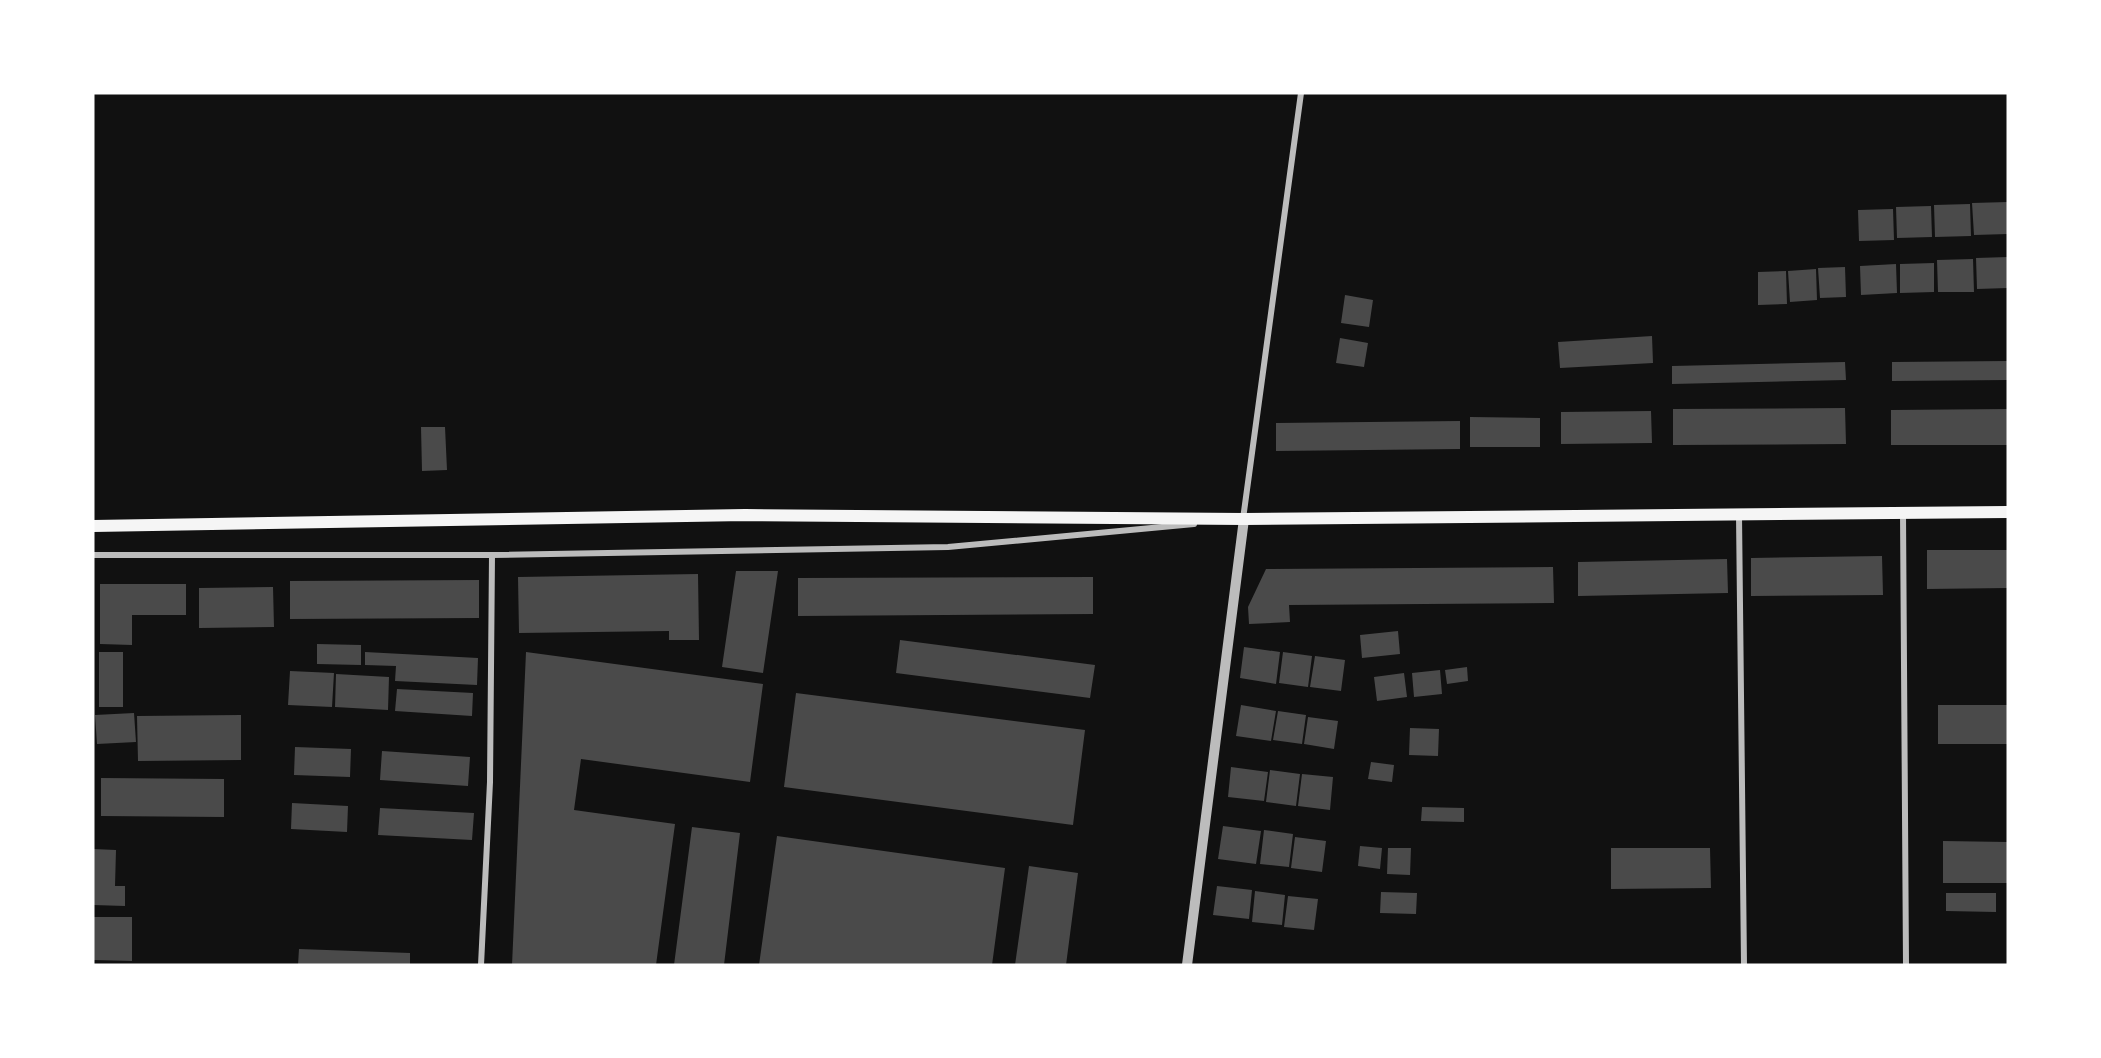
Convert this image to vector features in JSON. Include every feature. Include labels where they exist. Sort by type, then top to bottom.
[{"type":"main road","points":[[93,526],[745,515],[1244,519],[2008,512]]},
{"type":"street","points":[[1187,965],[1301,93]]},
{"type":"street","points":[[1904,513],[1906,965]]},
{"type":"street","points":[[1739,515],[1744,965]]},
{"type":"street","points":[[93,555],[492,555],[948,547],[1244,519]]},
{"type":"street","points":[[481,965],[490,782],[492,555]]},
{"type":"building","points":[[2008,202],[2008,234],[1974,235],[1972,203]]},
{"type":"building","points":[[1970,204],[1971,236],[1935,237],[1934,205]]},
{"type":"building","points":[[1931,206],[1932,237],[1897,238],[1896,207]]},
{"type":"building","points":[[1893,209],[1894,240],[1859,241],[1858,210]]},
{"type":"building","points":[[2008,257],[2008,288],[1977,289],[1976,258]]},
{"type":"building","points":[[1973,259],[1974,292],[1938,292],[1937,260]]},
{"type":"building","points":[[1934,263],[1934,292],[1900,293],[1900,264]]},
{"type":"building","points":[[1896,264],[1897,293],[1861,295],[1860,266]]},
{"type":"building","points":[[1845,267],[1846,297],[1820,298],[1818,268]]},
{"type":"building","points":[[1816,269],[1817,300],[1790,302],[1788,271]]},
{"type":"building","points":[[1786,271],[1787,304],[1758,305],[1758,272]]},
{"type":"building","points":[[1345,295],[1373,300],[1369,327],[1341,323]]},
{"type":"building","points":[[1652,336],[1653,363],[1560,368],[1558,342]]},
{"type":"building","points":[[1340,338],[1368,343],[1364,367],[1336,363]]},
{"type":"building","points":[[2008,361],[2008,380],[1892,381],[1892,362]]},
{"type":"building","points":[[1845,362],[1846,380],[1672,384],[1672,366]]},
{"type":"building","points":[[1845,408],[1846,444],[1673,445],[1673,409]]},
{"type":"building","points":[[2008,409],[2008,445],[1891,445],[1891,410]]},
{"type":"building","points":[[1651,411],[1652,443],[1561,444],[1561,412]]},
{"type":"building","points":[[1470,417],[1540,418],[1540,447],[1470,447]]},
{"type":"building","points":[[1460,421],[1460,449],[1276,451],[1276,423]]},
{"type":"building","points":[[421,427],[445,427],[447,470],[422,471]]},
{"type":"building","points":[[1927,550],[2008,550],[2008,588],[1927,589]]},
{"type":"building","points":[[1882,556],[1883,595],[1751,596],[1751,558]]},
{"type":"building","points":[[1727,559],[1728,593],[1578,596],[1578,562]]},
{"type":"building","points":[[1553,567],[1554,603],[1289,605],[1290,622],[1249,624],[1248,607],[1266,569]]},
{"type":"building","points":[[736,571],[778,571],[763,673],[722,667]]},
{"type":"building","points":[[698,574],[699,640],[669,640],[669,631],[519,633],[518,577]]},
{"type":"building","points":[[1093,577],[1093,614],[798,616],[798,578]]},
{"type":"building","points":[[479,580],[479,618],[290,619],[290,581]]},
{"type":"building","points":[[100,584],[186,584],[186,615],[132,615],[132,645],[100,644]]},
{"type":"building","points":[[273,587],[274,627],[199,628],[199,588]]},
{"type":"building","points":[[1398,631],[1400,654],[1362,658],[1360,635]]},
{"type":"building","points":[[900,640],[1095,665],[1090,698],[896,673]]},
{"type":"building","points":[[317,644],[361,645],[361,665],[317,664]]},
{"type":"building","points":[[1244,647],[1280,652],[1276,684],[1240,678]]},
{"type":"building","points":[[99,652],[123,652],[123,707],[99,707]]},
{"type":"building","points":[[365,652],[478,658],[477,685],[395,681],[396,666],[365,665]]},
{"type":"building","points":[[526,652],[763,684],[750,782],[581,759],[574,810],[675,824],[656,965],[512,965]]},
{"type":"building","points":[[1283,652],[1312,656],[1308,687],[1279,683]]},
{"type":"building","points":[[1315,656],[1345,660],[1341,691],[1310,687]]},
{"type":"building","points":[[1467,667],[1468,681],[1447,684],[1445,670]]},
{"type":"building","points":[[1440,670],[1442,694],[1414,697],[1412,673]]},
{"type":"building","points":[[290,671],[334,673],[332,707],[288,705]]},
{"type":"building","points":[[1404,673],[1407,697],[1377,701],[1374,677]]},
{"type":"building","points":[[336,674],[389,677],[388,710],[335,707]]},
{"type":"building","points":[[397,689],[473,693],[472,716],[395,711]]},
{"type":"building","points":[[796,693],[1085,730],[1073,825],[784,787]]},
{"type":"building","points":[[1241,705],[1276,711],[1271,741],[1236,736]]},
{"type":"building","points":[[1938,705],[2008,705],[2008,744],[1938,744]]},
{"type":"building","points":[[1278,711],[1306,715],[1302,744],[1273,740]]},
{"type":"building","points":[[134,713],[136,742],[97,744],[95,715]]},
{"type":"building","points":[[241,715],[241,760],[138,761],[137,716]]},
{"type":"building","points":[[1308,717],[1338,721],[1334,749],[1304,744]]},
{"type":"building","points":[[1410,728],[1439,729],[1438,756],[1409,755]]},
{"type":"building","points":[[295,747],[351,749],[350,777],[294,775]]},
{"type":"building","points":[[382,751],[470,757],[468,786],[380,780]]},
{"type":"building","points":[[1371,762],[1394,765],[1392,782],[1368,779]]},
{"type":"building","points":[[1231,767],[1268,772],[1264,801],[1228,797]]},
{"type":"building","points":[[1270,770],[1300,774],[1296,806],[1266,802]]},
{"type":"building","points":[[1302,774],[1333,777],[1330,810],[1298,806]]},
{"type":"building","points":[[101,778],[224,779],[224,817],[101,816]]},
{"type":"building","points":[[292,803],[348,806],[347,832],[291,829]]},
{"type":"building","points":[[1422,807],[1464,808],[1464,822],[1421,821]]},
{"type":"building","points":[[380,808],[474,813],[472,840],[378,835]]},
{"type":"building","points":[[1223,826],[1261,831],[1256,864],[1218,859]]},
{"type":"building","points":[[692,827],[740,833],[724,965],[674,965]]},
{"type":"building","points":[[1264,830],[1293,834],[1289,867],[1260,864]]},
{"type":"building","points":[[777,836],[1005,868],[992,965],[759,965]]},
{"type":"building","points":[[1295,837],[1326,841],[1322,872],[1291,868]]},
{"type":"building","points":[[1943,841],[2008,842],[2008,883],[1943,883]]},
{"type":"building","points":[[1360,846],[1382,848],[1380,869],[1358,866]]},
{"type":"building","points":[[1388,848],[1411,848],[1410,875],[1387,874]]},
{"type":"building","points":[[1611,848],[1710,848],[1711,888],[1611,889]]},
{"type":"building","points":[[93,849],[116,850],[115,886],[125,886],[125,906],[93,905]]},
{"type":"building","points":[[1029,866],[1078,873],[1066,965],[1015,965]]},
{"type":"building","points":[[1217,886],[1252,890],[1249,919],[1213,915]]},
{"type":"building","points":[[1255,891],[1285,895],[1282,925],[1252,922]]},
{"type":"building","points":[[1381,892],[1417,893],[1416,914],[1380,913]]},
{"type":"building","points":[[1946,893],[1996,893],[1996,912],[1946,911]]},
{"type":"building","points":[[1288,896],[1318,899],[1314,930],[1284,927]]},
{"type":"building","points":[[93,917],[132,917],[132,961],[93,960]]},
{"type":"building","points":[[299,949],[410,953],[410,965],[298,965]]}]
